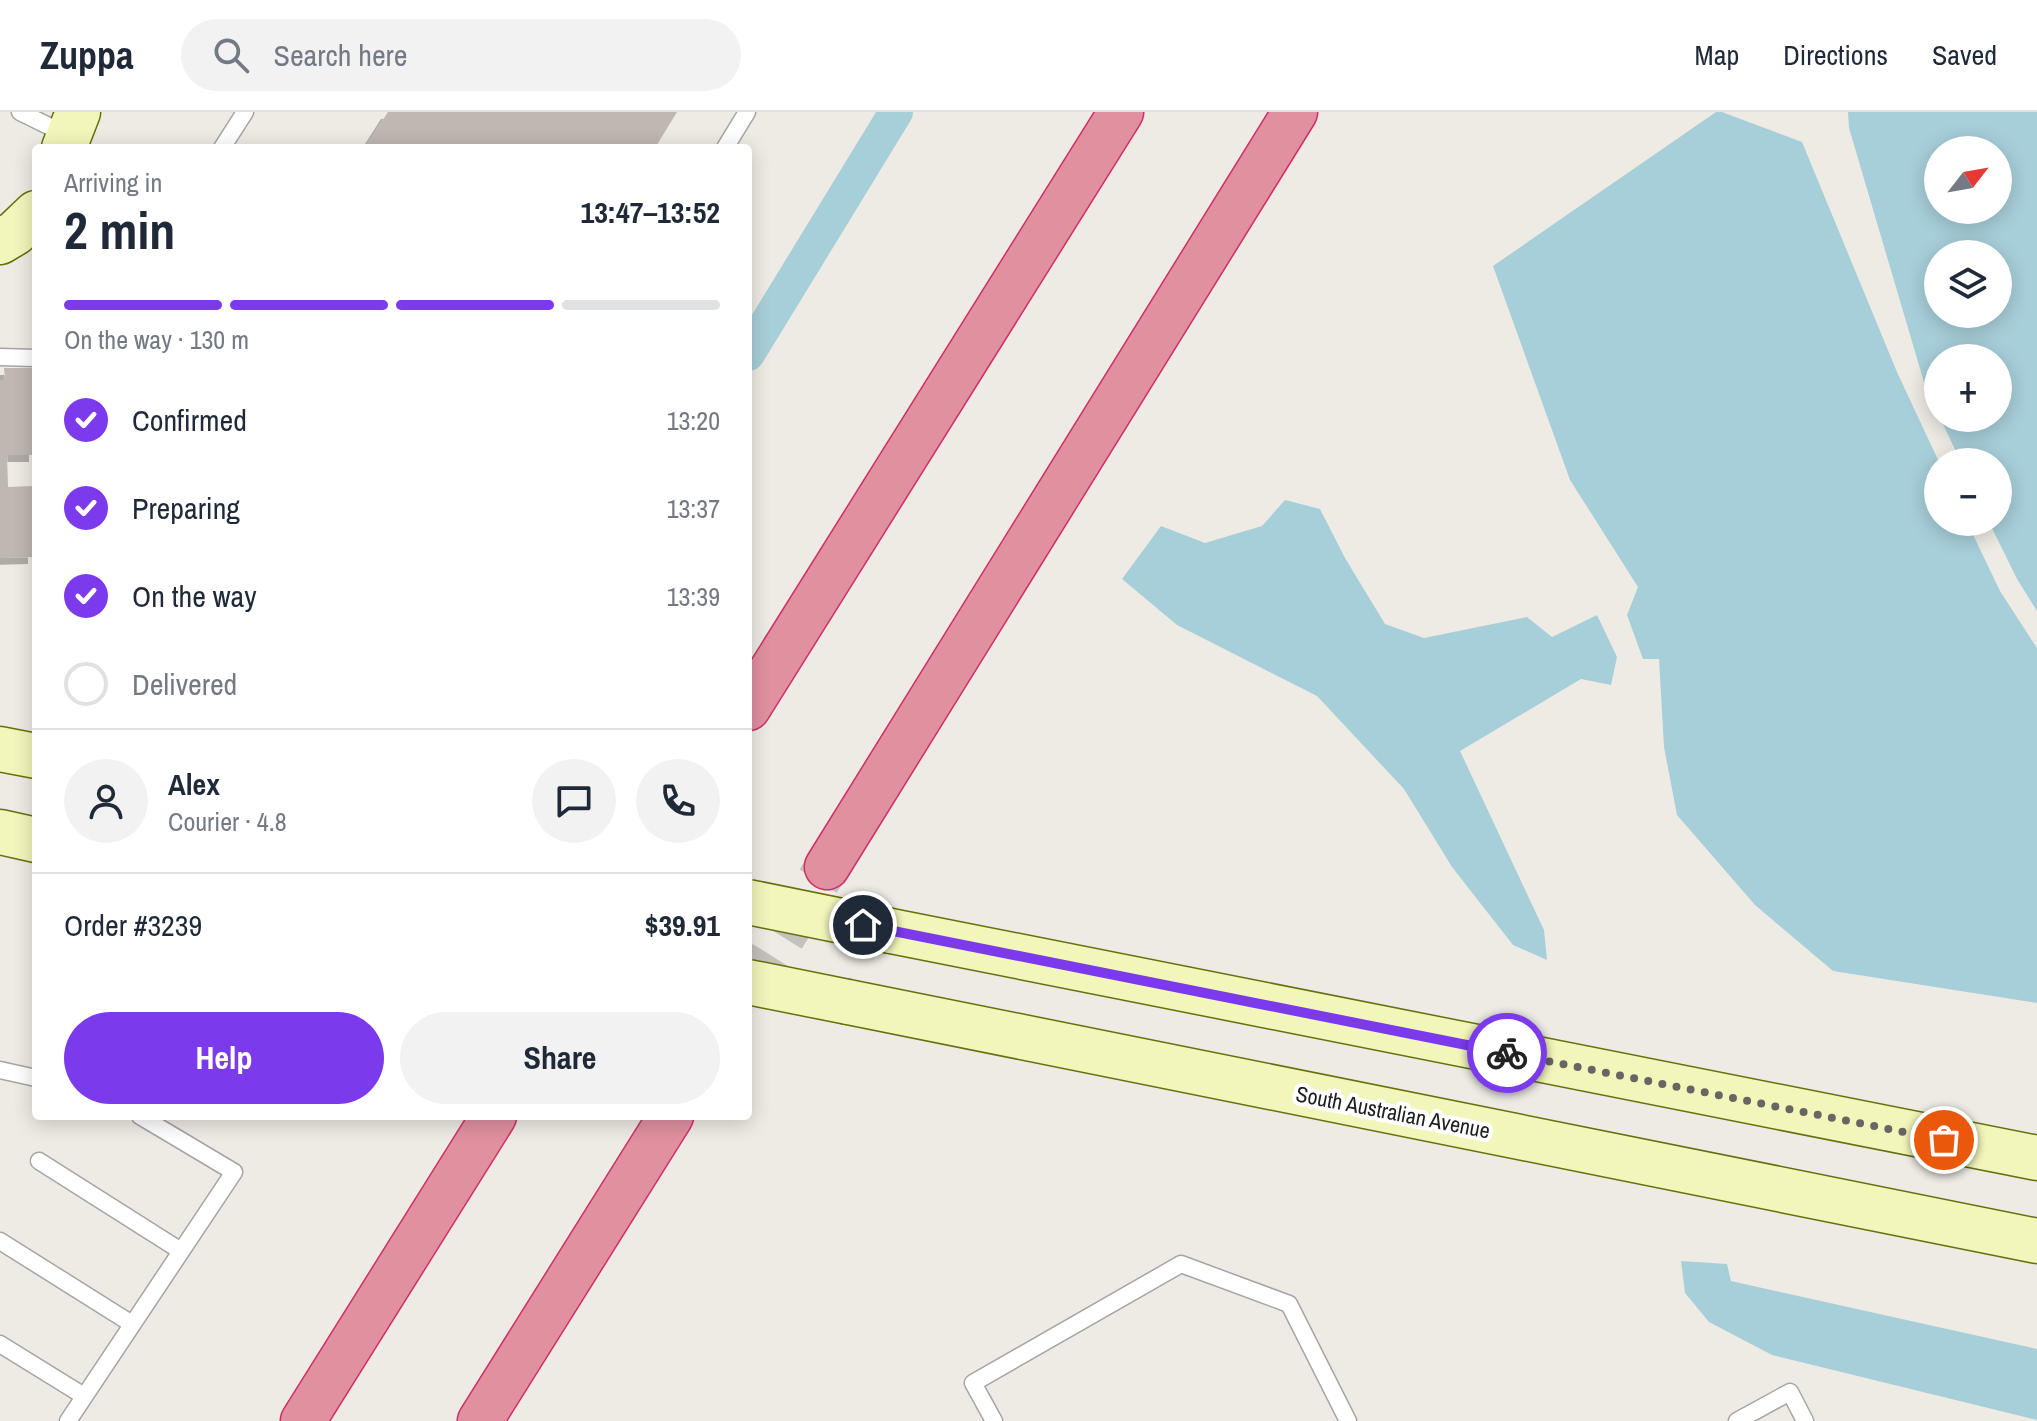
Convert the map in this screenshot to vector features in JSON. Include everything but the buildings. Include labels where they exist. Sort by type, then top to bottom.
[{"type":"highway","points":[[752,702],[1121,112]]},
{"type":"highway","points":[[827,867],[1295,112]]},
{"type":"highway","points":[[303,1421],[491,1120]]},
{"type":"highway","points":[[480,1421],[668,1120]]},
{"type":"main road","points":[[0,242],[32,217]]},
{"type":"main road","points":[[0,749],[32,755]]},
{"type":"main road","points":[[0,832],[32,839]]},
{"type":"main road","points":[[752,903],[2037,1158]]},
{"type":"main road","name":"South Australian Avenue","points":[[752,983],[2037,1241]]},
{"type":"lane","points":[[20,112],[70,132]]},
{"type":"lane","points":[[225,144],[245,112]]},
{"type":"lane","points":[[727,144],[747,112]]},
{"type":"lane","points":[[0,357],[32,358]]},
{"type":"lane","points":[[0,1070],[32,1077]]},
{"type":"lane","points":[[68,1421],[234,1172],[147,1120]]},
{"type":"lane","points":[[39,1161],[181,1251]]},
{"type":"lane","points":[[0,1241],[132,1324]]},
{"type":"lane","points":[[992,1420],[973,1383],[1181,1264],[1289,1304],[1348,1421]]},
{"type":"lane","points":[[0,1344],[84,1396]]},
{"type":"lane","points":[[1737,1421],[1790,1392],[1805,1421]]},
{"type":"water","points":[[1716,112],[1802,142],[1897,372],[1932,448],[1924,448],[1924,536],[1974,536],[2000,591],[2037,648],[2037,1003],[1833,971],[1755,905],[1677,815],[1664,747],[1659,659],[1643,659],[1627,615],[1638,587],[1570,480],[1493,266]]},
{"type":"water","points":[[1848,112],[2037,112],[2037,611],[1996,536],[2012,536],[2012,448],[1954,448],[1947,432],[2012,432],[2012,344],[1924,344],[1924,382],[1849,128]]},
{"type":"water","points":[[1285,500],[1320,509],[1385,624],[1424,638],[1527,617],[1552,637],[1597,615],[1617,657],[1611,685],[1581,679],[1460,751],[1544,930],[1547,960],[1513,945],[1452,867],[1404,789],[1317,696],[1177,625],[1122,579],[1161,526],[1205,543],[1262,526]]},
{"type":"water","points":[[1681,1261],[1727,1264],[1731,1281],[2037,1349],[2037,1420],[1772,1355],[1709,1322],[1685,1293]]},
{"type":"waterway","points":[[752,347],[896,112]]},
{"type":"tunnel","points":[[752,987],[827,867]]},
{"type":"way so far","points":[[1507,1053],[1944,1140]]},
{"type":"route","points":[[863,925],[1507,1053]]}]
